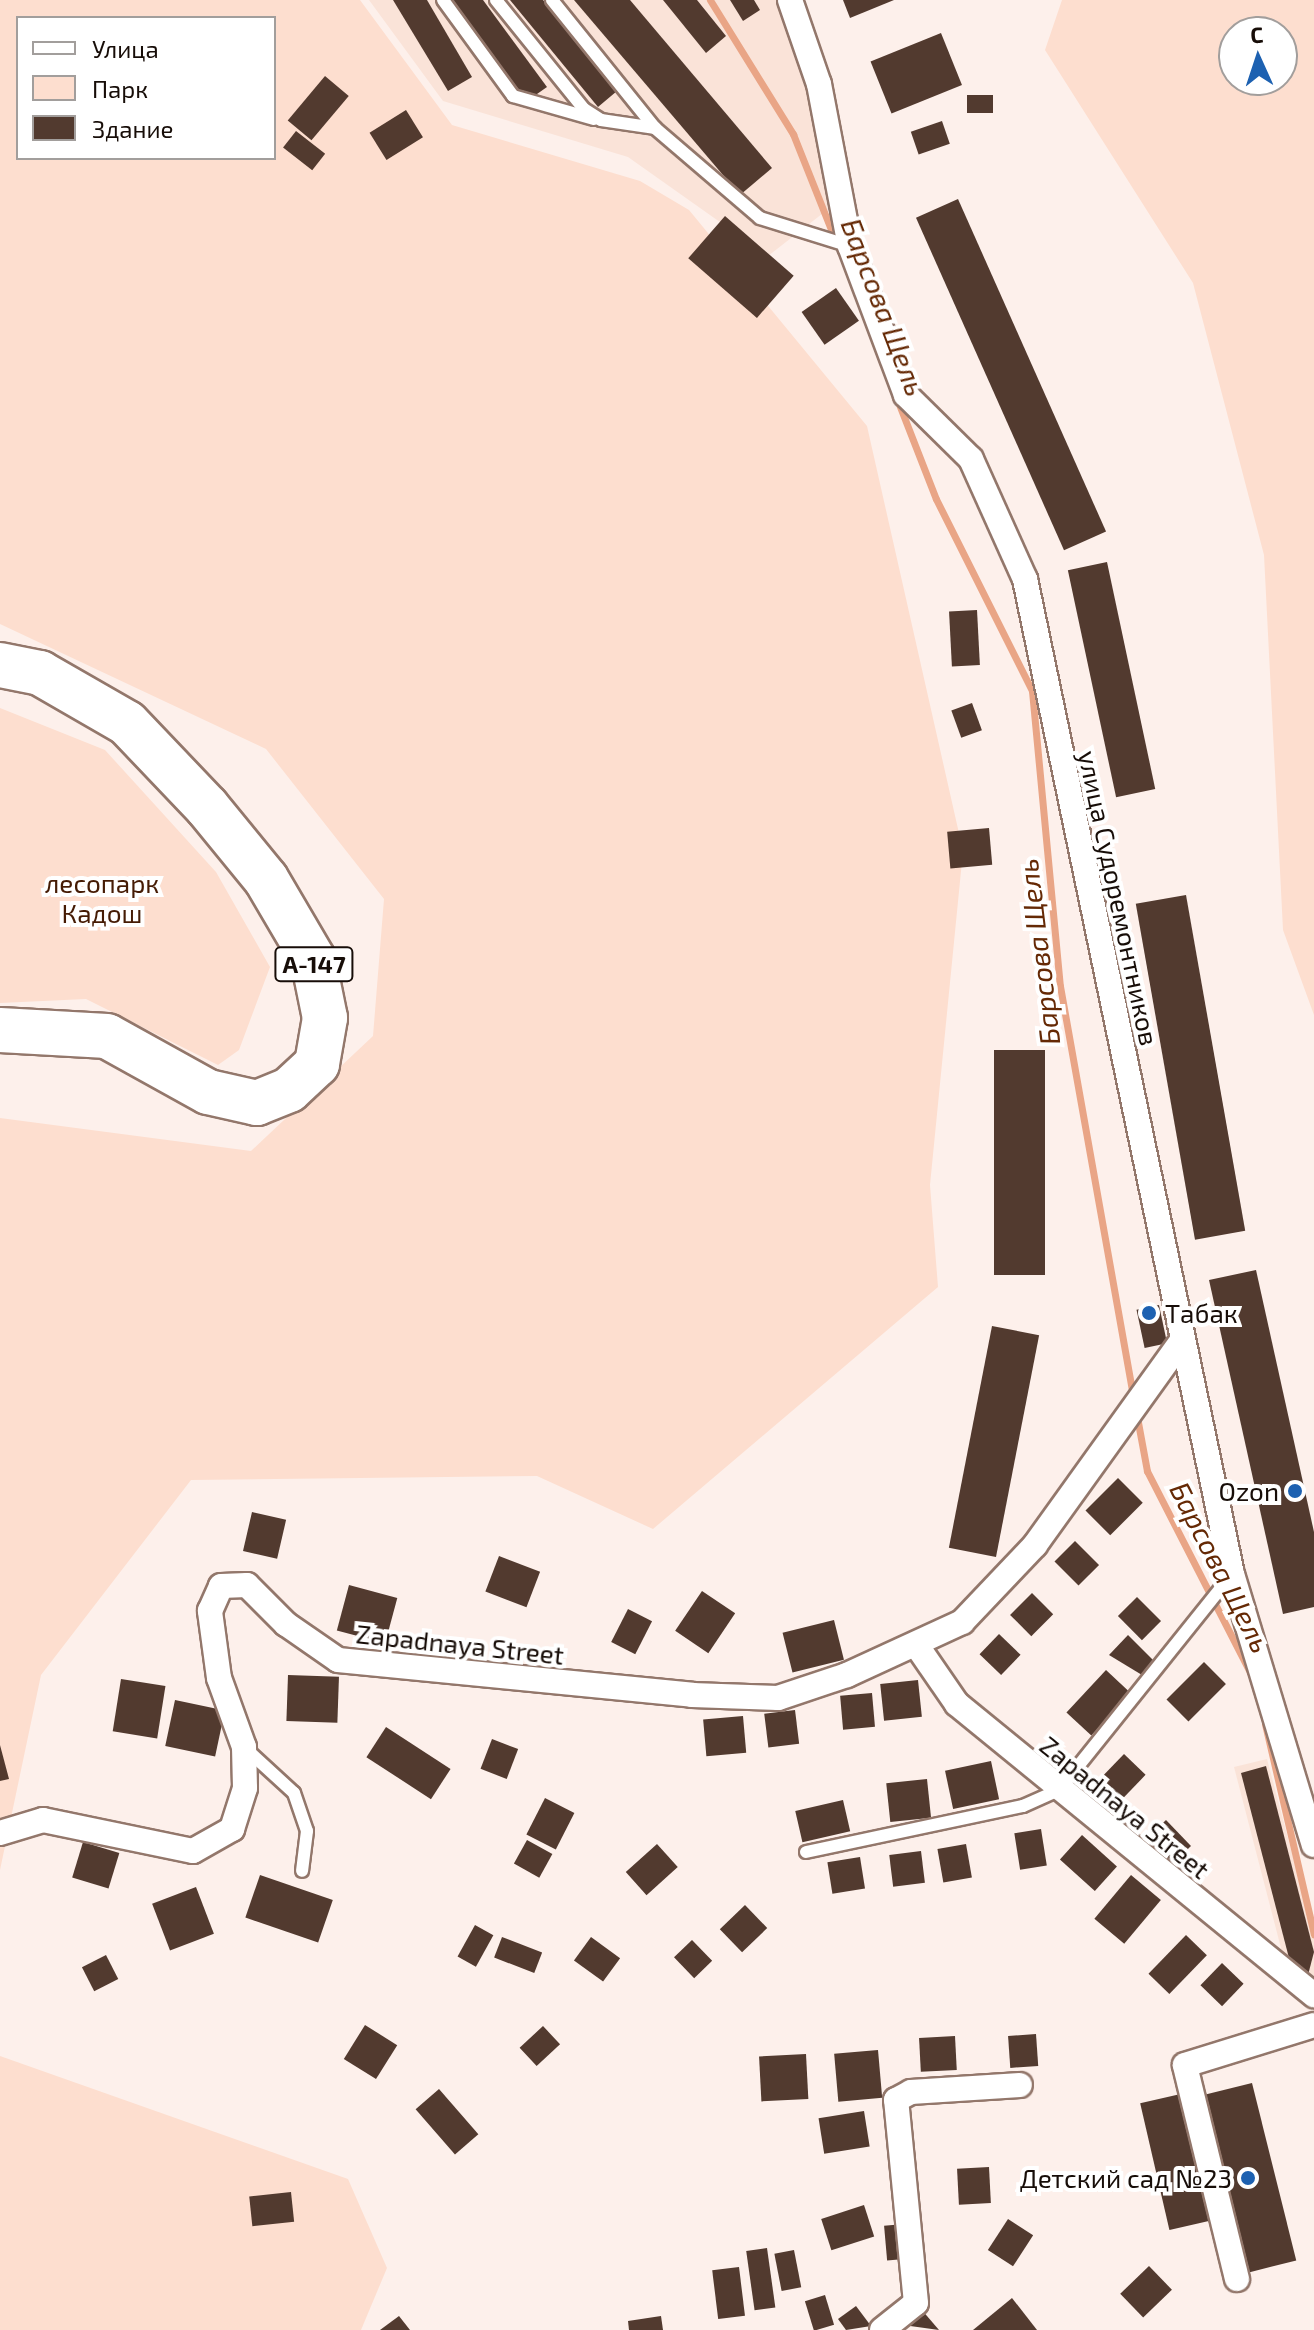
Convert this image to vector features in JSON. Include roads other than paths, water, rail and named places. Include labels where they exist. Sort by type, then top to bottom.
[{"type":"highway","name":"А-147","points":[[0,665],[40,673],[127,723],[207,807],[266,879],[313,959],[325,1018],[317,1064],[289,1090],[257,1103],[208,1092],[107,1036],[0,1030]]},
{"type":"street","name":"улица Судоремонтников","points":[[790,0],[819,84],[850,246],[906,395],[971,459],[1025,579],[1181,1342],[1232,1574],[1314,1845]]},
{"type":"street","name":"Zapadnaya Street","points":[[0,1833],[43,1820],[193,1851],[232,1829],[245,1788],[244,1747],[213,1638],[210,1611],[221,1586],[247,1585],[286,1624],[338,1660],[617,1689],[778,1698],[917,1646],[962,1622],[1035,1545],[1181,1342]]},
{"type":"street","name":"Zapadnaya Street","points":[[917,1646],[957,1704],[1314,1995]]},
{"type":"street","points":[[1237,2279],[1185,2065],[1314,2025]]},
{"type":"street","points":[[882,2330],[916,2303],[896,2100],[911,2092],[1020,2085]]},
{"type":"lane","points":[[443,0],[513,96],[529,107],[655,128]]},
{"type":"lane","points":[[496,0],[601,120]]},
{"type":"lane","points":[[552,0],[655,128],[760,218],[850,246]]},
{"type":"lane","points":[[806,1852],[1023,1806],[1059,1790],[1232,1574]]},
{"type":"lane","points":[[244,1747],[294,1793],[307,1831],[302,1871]]},
{"type":"waterway","name":"Барсова Щель","points":[[710,0],[793,134],[836,242]]},
{"type":"waterway","name":"Барсова Щель","points":[[897,399],[936,499],[1032,691],[1060,986],[1133,1397]]},
{"type":"waterway","name":"Барсова Щель","points":[[1137,1417],[1147,1471],[1251,1674]]},
{"type":"waterway","name":"Барсова Щель","points":[[1265,1724],[1314,1934]]},
{"type":"place","name":"Табак","points":[[1149,1313]]},
{"type":"place","name":"Ozon","points":[[1295,1491]]},
{"type":"place","name":"Детский сад №23","points":[[1248,2178]]},
{"type":"park label","name":"лесопарк Кадош","points":[[102,898]]}]
